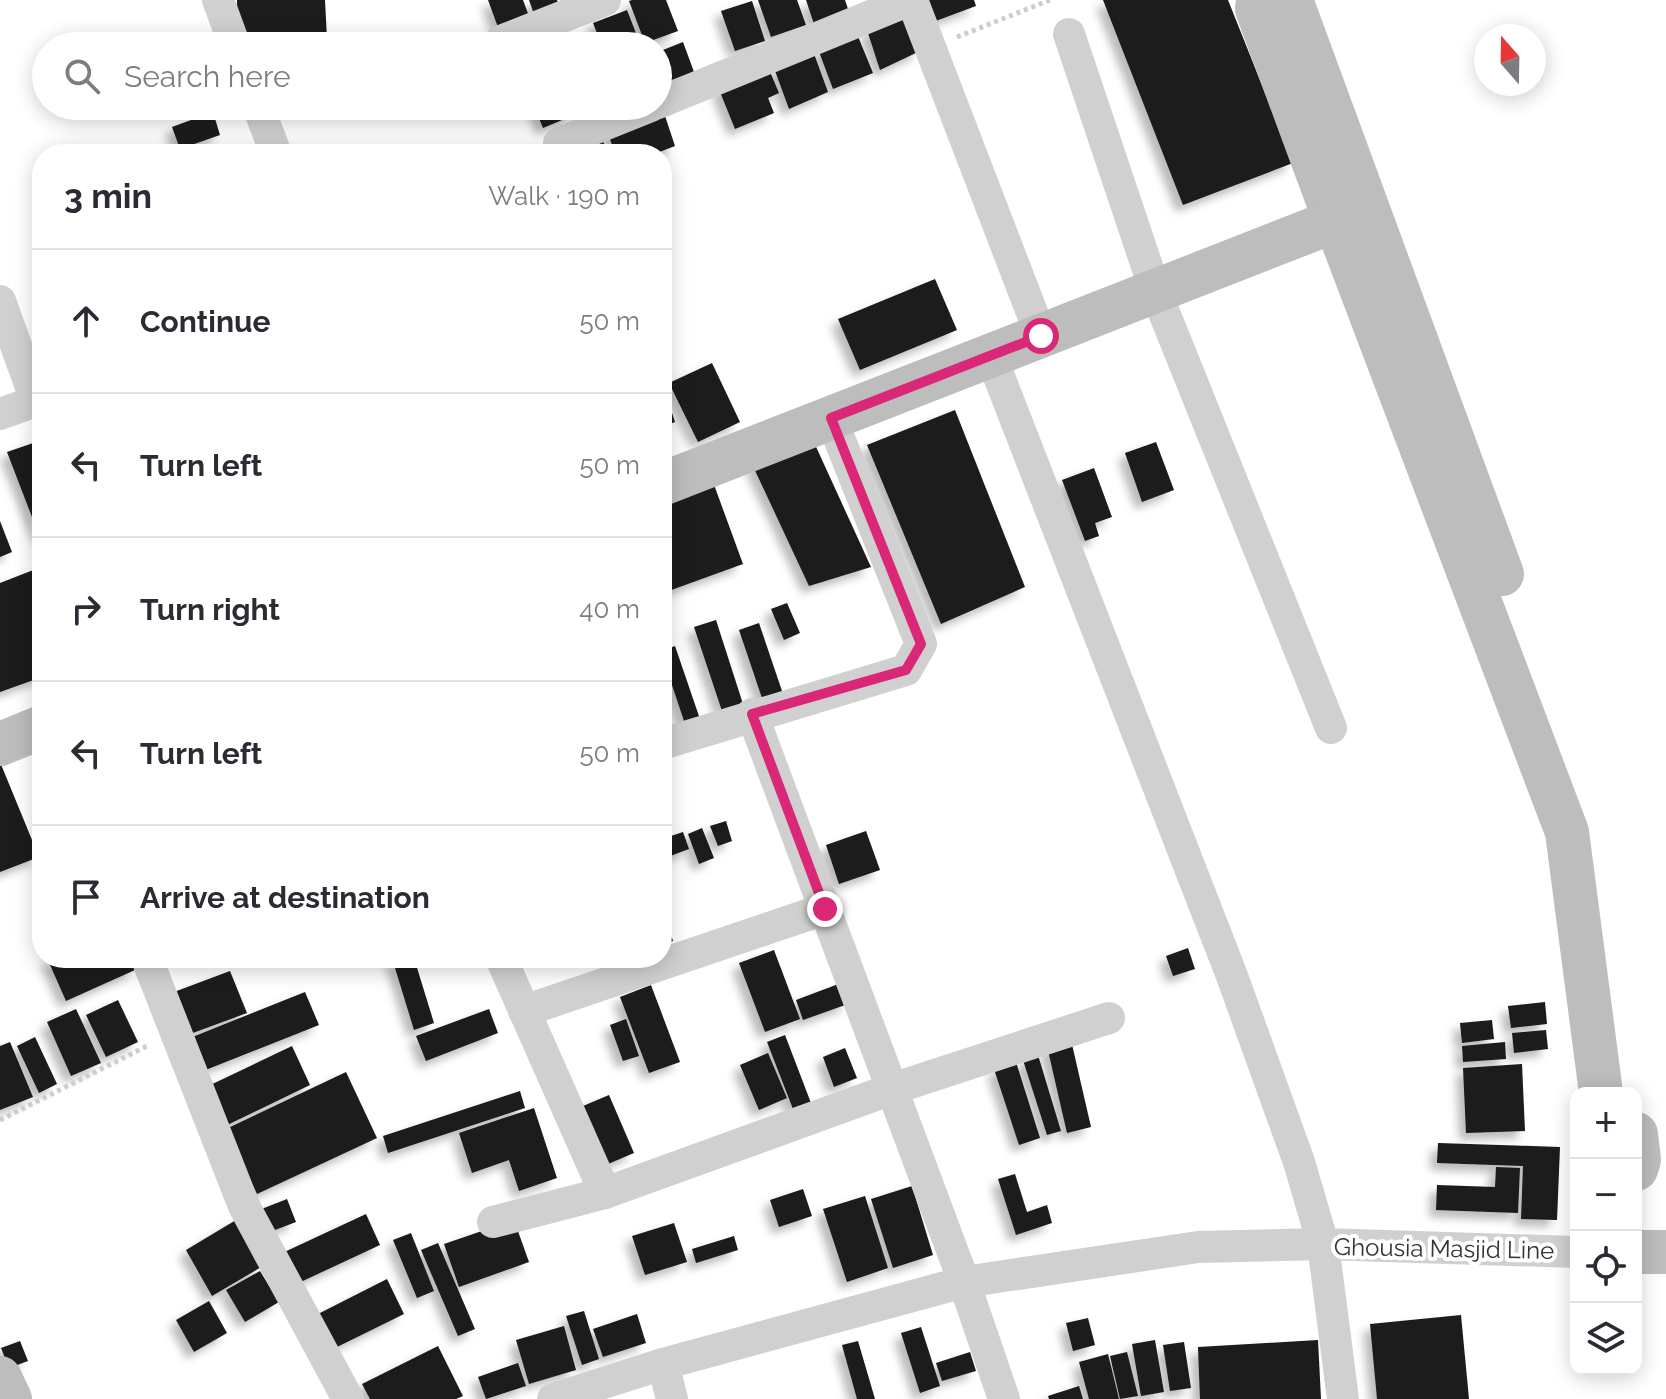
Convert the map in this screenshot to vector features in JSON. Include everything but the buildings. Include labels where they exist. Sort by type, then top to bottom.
[{"type":"street","points":[[218,0],[230,32]]},
{"type":"street","points":[[524,32],[605,0]]},
{"type":"street","points":[[672,97],[911,0],[1041,336]]},
{"type":"street","points":[[1258,0],[1257,9],[1350,214],[1595,823],[1630,1087]]},
{"type":"street","points":[[1291,0],[1350,214],[1567,832],[1600,1087]]},
{"type":"street","points":[[1069,34],[1155,290],[1331,728]]},
{"type":"street","points":[[261,120],[267,144]]},
{"type":"street","points":[[559,143],[616,120]]},
{"type":"street","points":[[672,480],[1350,214]]},
{"type":"street","points":[[0,301],[32,382]]},
{"type":"street","points":[[553,1399],[663,1364],[964,1282],[1198,1247],[1323,1244],[1299,1162],[1232,976],[991,356]]},
{"type":"street","points":[[0,414],[32,403]]},
{"type":"street","points":[[672,741],[752,714],[906,670],[921,644],[831,418]]},
{"type":"street","points":[[752,714],[964,1282],[1004,1399]]},
{"type":"street","points":[[0,744],[32,731]]},
{"type":"street","points":[[672,961],[825,909]]},
{"type":"street","points":[[151,968],[244,1206],[348,1399]]},
{"type":"street","points":[[505,968],[605,1193]]},
{"type":"street","points":[[524,1011],[651,968]]},
{"type":"street","points":[[493,1222],[605,1193],[892,1089],[1109,1018]]},
{"type":"street","name":"Ghousia Masjid Line","points":[[1343,1399],[1323,1244],[1570,1252]]},
{"type":"street","points":[[1642,1252],[1666,1252]]},
{"type":"street","points":[[663,1364],[672,1399]]},
{"type":"street","points":[[0,1378],[10,1399]]},
{"type":"path","points":[[930,47],[1050,0]]},
{"type":"path","points":[[0,1120],[175,1032]]},
{"type":"route","points":[[825,909],[752,714],[906,670],[921,644],[831,418],[1041,336]]}]
